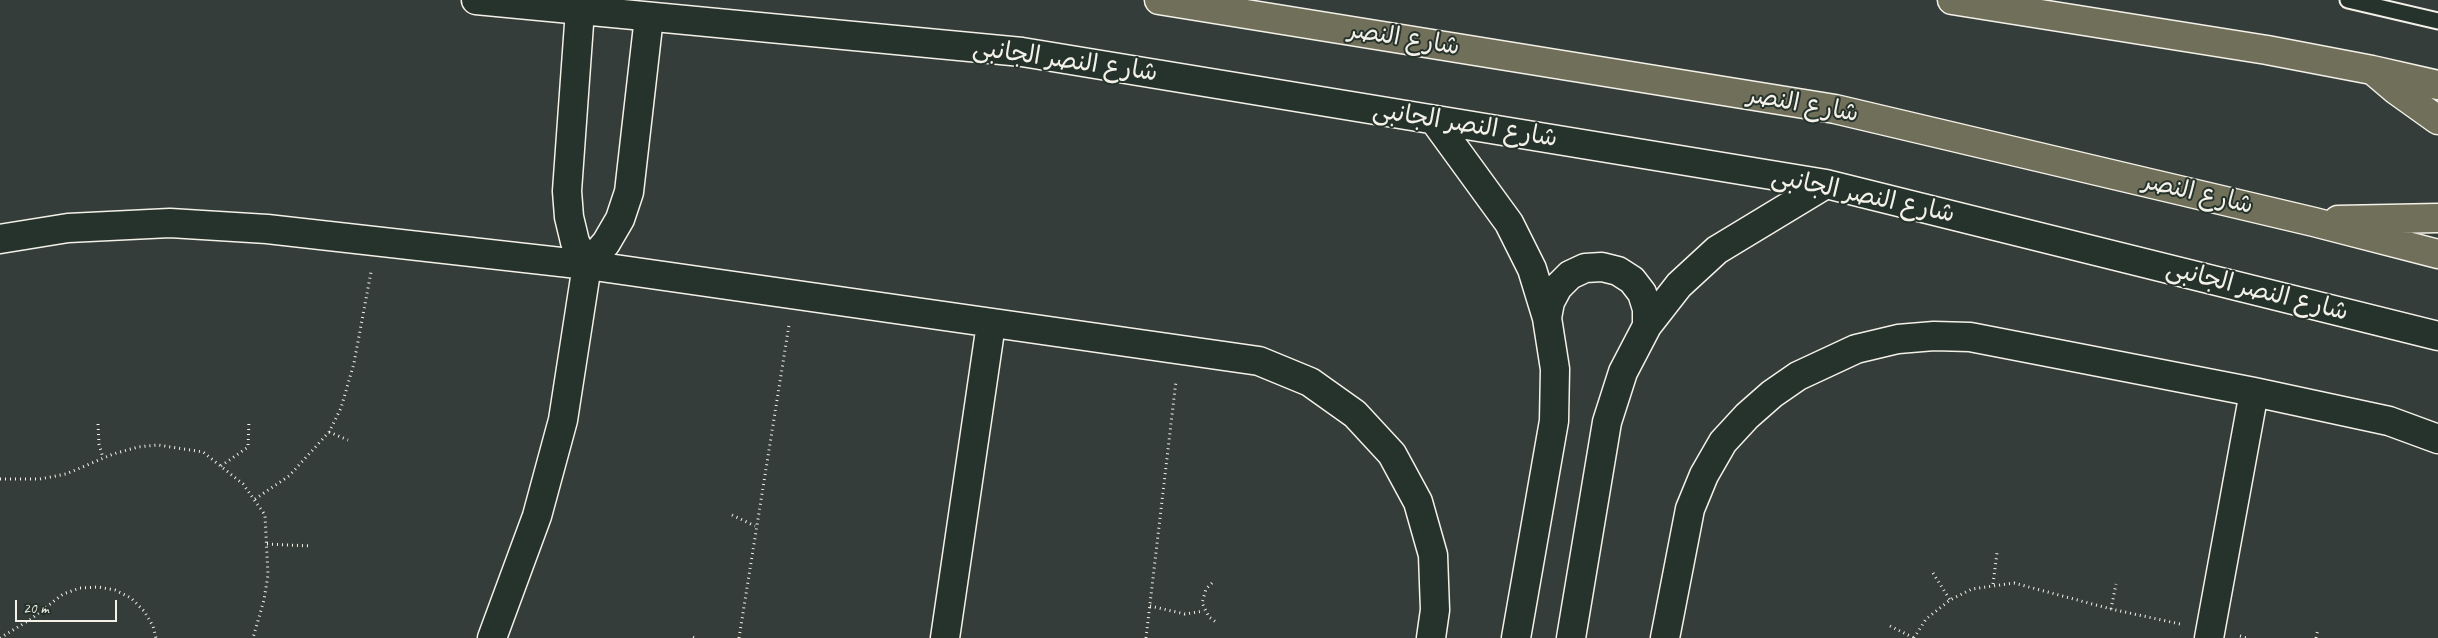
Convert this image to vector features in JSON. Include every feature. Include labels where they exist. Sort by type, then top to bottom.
[{"type":"main road","name":"شارع النصر","points":[[1159,0],[1835,108],[2314,222],[2438,254]]},
{"type":"main road","points":[[1952,0],[2267,50],[2438,85]]},
{"type":"main road","points":[[2372,70],[2438,120]]},
{"type":"main road","points":[[2314,222],[2366,218],[2438,218]]},
{"type":"street","name":"شارع النصر الجانبى","points":[[476,0],[1022,52],[1826,184],[2438,336]]},
{"type":"street","points":[[580,10],[568,191],[569,217],[575,242],[587,265]]},
{"type":"street","points":[[492,638],[504,610],[537,516],[563,420],[587,265],[606,244],[620,219],[629,192],[649,17]]},
{"type":"street","points":[[1434,120],[1509,223],[1532,269],[1547,318],[1555,369],[1554,421],[1516,638]]},
{"type":"street","points":[[1571,638],[1607,422],[1623,372],[1647,326],[1679,285],[1718,250],[1826,184]]},
{"type":"street","points":[[0,239],[68,228],[170,223],[267,229],[587,265],[1259,361],[1310,382],[1355,414],[1392,454],[1418,502],[1433,555],[1435,610],[1430,638]]},
{"type":"street","points":[[1547,318],[1550,302],[1558,287],[1570,275],[1585,268],[1602,267],[1618,270],[1632,280],[1645,301],[1647,326]]},
{"type":"street","points":[[945,638],[991,324]]},
{"type":"street","points":[[1665,638],[1690,510],[1704,475],[1723,442],[1747,416],[1772,394],[1825,362],[1856,350],[1898,340],[1934,336],[1970,337],[2254,392],[2389,421],[2438,439]]},
{"type":"street","points":[[2210,634],[2254,392]]},
{"type":"lane","points":[[2348,0],[2438,21]]},
{"type":"path","points":[[255,499],[289,476],[329,432],[341,408],[354,363],[377,241]]},
{"type":"path","points":[[739,638],[755,526],[794,295]]},
{"type":"path","points":[[1146,638],[1180,350]]},
{"type":"path","points":[[221,466],[248,447],[250,420]]},
{"type":"path","points":[[98,424],[104,458]]},
{"type":"path","points":[[329,432],[348,440]]},
{"type":"path","points":[[0,479],[40,479],[66,474],[104,458],[138,447],[158,445],[203,452],[243,484],[265,515],[268,575],[264,600],[253,638]]},
{"type":"path","points":[[732,515],[755,526]]},
{"type":"path","points":[[267,544],[311,546]]},
{"type":"path","points":[[1993,584],[1997,553]]},
{"type":"path","points":[[1932,574],[1950,600]]},
{"type":"path","points":[[1890,626],[1914,638],[1926,619],[1950,600],[1972,589],[1993,584],[2014,583],[2210,634],[2247,638]]},
{"type":"path","points":[[1212,584],[1203,595],[1204,611],[1216,622]]},
{"type":"path","points":[[2111,609],[2116,584]]},
{"type":"path","points":[[0,638],[31,619],[63,594],[80,588],[98,587],[116,590],[131,598],[144,611],[153,626],[156,638]]},
{"type":"path","points":[[1150,606],[1185,614],[1204,611]]},
{"type":"path","points":[[2316,638],[2318,630]]}]
